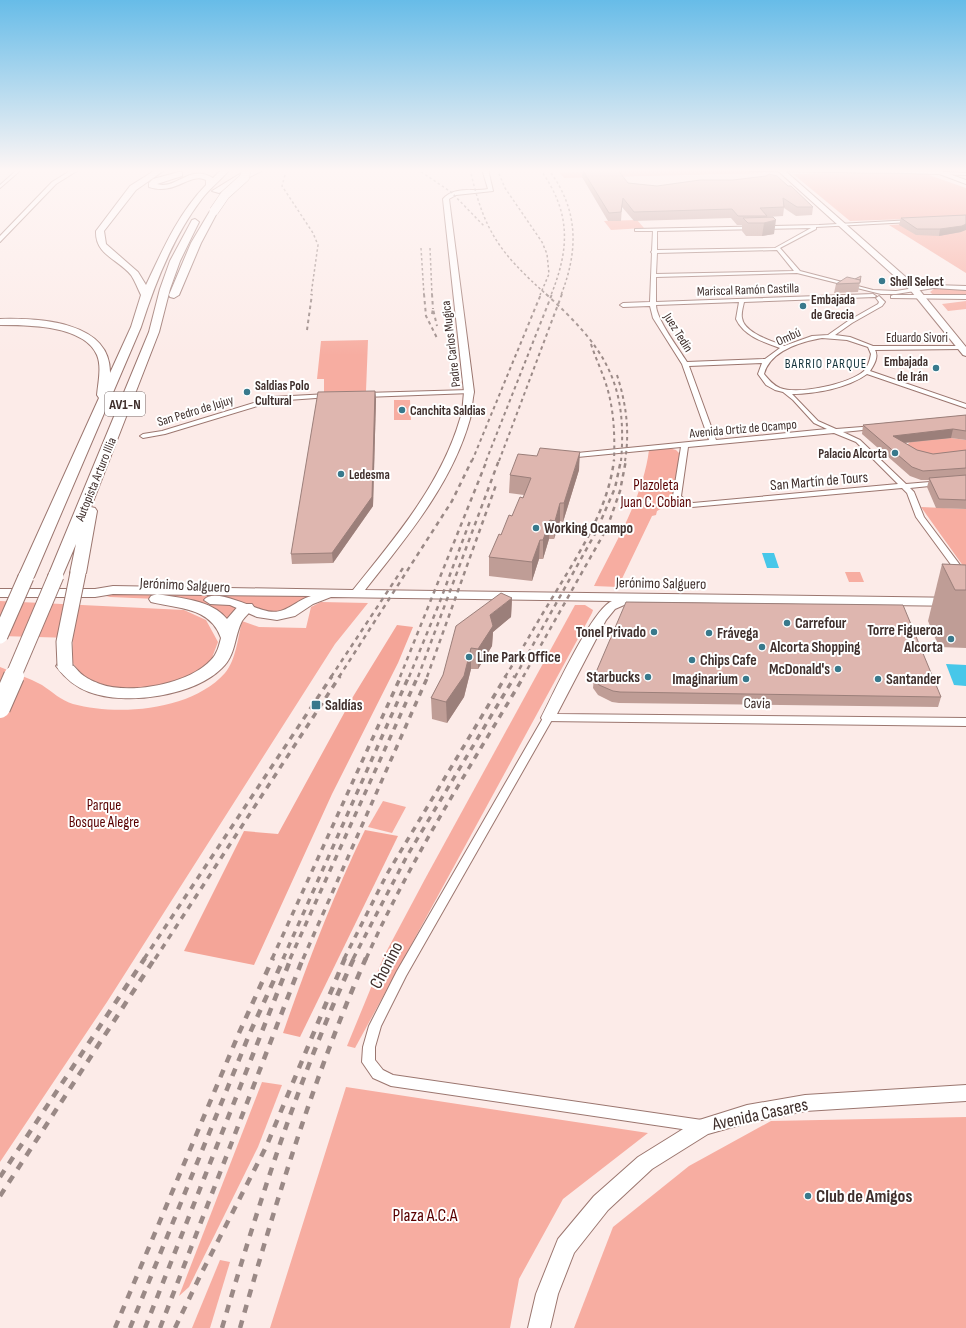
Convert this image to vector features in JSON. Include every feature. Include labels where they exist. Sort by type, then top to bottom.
[{"type":"highway","points":[[100,231],[102,245],[135,274],[146,295]]},
{"type":"highway","name":"Autopista Arturo Illia","points":[[0,636],[136,326],[146,295],[176,231]]},
{"type":"highway","name":"Autopista Arturo Illia","points":[[0,708],[56,576],[154,332],[160,305],[173,267],[189,231]]},
{"type":"highway","points":[[154,332],[170,307],[196,243],[203,231]]},
{"type":"highway","points":[[0,322],[30,322],[60,327],[82,335],[94,343],[100,349],[103,357],[103,401]]},
{"type":"highway","points":[[96,476],[64,642],[65,666],[75,679],[97,690],[123,693],[157,690],[180,684],[207,672],[222,657],[227,649],[234,618],[246,607]]},
{"type":"highway","points":[[157,599],[206,610],[222,624],[228,632],[229,638]]},
{"type":"main road","points":[[851,231],[914,289],[964,350]]},
{"type":"street","name":"Padre Carlos Mugica","points":[[356,594],[410,522],[448,464],[467,418],[469,392],[450,231]]},
{"type":"street","name":"Juez Tedín","points":[[655,231],[653,252],[653,303],[656,318],[685,364],[714,442]]},
{"type":"street","points":[[653,252],[777,248],[806,231]]},
{"type":"street","points":[[777,248],[797,272]]},
{"type":"street","points":[[653,276],[797,272],[875,295],[882,302],[830,336]]},
{"type":"street","name":"Mariscal Ramón Castilla","points":[[875,295],[936,286],[966,288]]},
{"type":"street","name":"Mariscal Ramón Castilla","points":[[623,305],[875,295],[922,298],[966,297]]},
{"type":"street","points":[[742,300],[739,319],[742,324],[755,335],[784,348]]},
{"type":"street","name":"Ombú","points":[[866,372],[845,382],[821,390],[785,392],[770,385],[763,378],[761,372],[768,361],[784,348],[808,339],[830,336],[856,340],[872,348]]},
{"type":"street","points":[[872,348],[874,354],[872,362],[866,372],[966,406]]},
{"type":"street","name":"Eduardo Sivori","points":[[872,348],[964,350]]},
{"type":"street","points":[[685,364],[768,361]]},
{"type":"street","points":[[361,395],[469,392]]},
{"type":"street","points":[[785,392],[795,399],[814,421],[858,441],[910,492],[920,517],[966,578]]},
{"type":"street","name":"San Pedro de Jujuy","points":[[143,436],[163,433],[273,399],[339,396]]},
{"type":"street","name":"Avenida Ortiz de Ocampo","points":[[558,457],[883,426]]},
{"type":"street","name":"San Martín de Tours","points":[[685,445],[677,496],[683,502],[698,505],[951,482]]},
{"type":"street","name":"Jerónimo Salguero","points":[[0,593],[95,593],[128,590],[424,594],[628,599],[966,602]]},
{"type":"street","points":[[246,607],[264,597],[280,592],[294,599],[299,607]]},
{"type":"street","name":"Jerónimo Salguero","points":[[95,593],[110,597],[224,600],[262,614],[277,616],[291,613],[316,598],[338,593]]},
{"type":"street","name":"Jerónimo Salguero","points":[[356,594],[368,597],[582,602],[594,606],[598,610],[600,619]]},
{"type":"street","name":"Chonino","points":[[628,599],[611,606],[600,619],[548,718],[401,974],[375,1026],[369,1047],[368,1062],[378,1074],[390,1080],[703,1127]]},
{"type":"street","name":"Cavia","points":[[548,718],[966,722]]},
{"type":"street","name":"Avenida Casares","points":[[539,1328],[547,1294],[566,1246],[601,1203],[645,1163],[703,1127],[747,1114],[805,1103],[966,1093]]},
{"type":"green space","points":[[899,231],[966,231],[966,273]]},
{"type":"green space","points":[[945,288],[966,290],[966,295],[957,297],[942,297],[933,295],[930,292],[934,289]]},
{"type":"green space","points":[[966,301],[966,309],[948,311],[942,304]]},
{"type":"green space","points":[[368,340],[366,391],[324,392],[324,379],[317,379],[321,341]]},
{"type":"green space","name":"Canchita Saldias","points":[[394,400],[410,400],[411,420],[394,420]]},
{"type":"green space","points":[[951,438],[966,440],[966,460],[937,463],[907,445],[910,442]]},
{"type":"green space","name":"Plazoleta Juan C. Cobian","points":[[669,448],[676,450],[680,454],[671,503],[657,511],[656,515],[652,516],[618,587],[594,586],[619,537],[634,503],[646,468],[649,450]]},
{"type":"green space","points":[[921,507],[966,509],[966,570]]},
{"type":"green space","points":[[845,572],[860,572],[864,582],[849,582]]},
{"type":"green space","points":[[95,593],[333,593],[286,615],[246,607],[234,618],[219,620],[157,599],[110,597]]},
{"type":"green space","points":[[0,601],[184,610],[206,620],[218,642],[210,663],[191,677],[144,689],[102,686],[83,676],[72,662],[73,638],[0,636]]},
{"type":"green space","name":"Parque Bosque Alegre","points":[[321,602],[368,603],[335,644],[107,1002],[0,1162],[0,667],[37,682],[69,703],[91,708],[111,710],[132,709],[174,703],[193,696],[211,686],[225,673],[232,662],[242,621],[259,627],[306,628],[311,607]]},
{"type":"green space","points":[[575,605],[585,605],[593,610],[592,613],[355,1048],[347,1046],[384,956]]},
{"type":"green space","points":[[383,801],[406,807],[392,833],[368,827]]},
{"type":"green space","points":[[262,1082],[282,1085],[258,1147],[189,1287],[179,1296]]},
{"type":"green space","name":"Plaza A.C.A","points":[[346,1087],[648,1133],[563,1199],[519,1279],[510,1328],[270,1328]]},
{"type":"green space","name":"Club de Amigos","points":[[966,1117],[966,1328],[574,1328],[613,1227],[689,1166],[771,1121]]},
{"type":"green space","points":[[220,1260],[230,1262],[210,1328],[192,1328]]},
{"type":"shaded area","points":[[397,625],[413,627],[398,663],[332,794],[254,965],[184,951],[244,831],[278,834],[354,695]]},
{"type":"shaded area","points":[[365,830],[398,836],[300,1037],[283,1033],[321,930]]},
{"type":"water","points":[[762,553],[774,553],[779,568],[767,568]]},
{"type":"water","points":[[946,664],[966,665],[966,686],[954,685]]},
{"type":"building","points":[[861,276],[860,282],[860,280],[855,279]]},
{"type":"building","points":[[847,277],[860,280],[860,283],[836,284]]},
{"type":"building","name":"Ledesma","points":[[375,391],[372,497],[332,553],[291,554],[318,392]]},
{"type":"building","points":[[966,415],[966,431],[953,429],[893,436],[917,450],[933,454],[966,450],[966,468],[923,471],[912,467],[863,425]]},
{"type":"building","name":"Working Ocampo","points":[[540,448],[580,452],[564,503],[560,503],[555,521],[550,520],[543,540],[540,540],[532,562],[489,557],[499,534],[501,535],[509,515],[512,516],[520,497],[523,498],[531,478],[510,475],[518,454],[537,456]]},
{"type":"building","points":[[966,475],[966,500],[939,499],[929,478]]},
{"type":"building","points":[[942,564],[966,565],[966,590],[955,590]]},
{"type":"building","points":[[501,593],[512,598],[490,615],[493,626],[478,649],[471,648],[464,676],[446,702],[431,698],[443,675],[456,626]]},
{"type":"building","name":"Alcorta Shopping","points":[[626,602],[903,605],[941,697],[613,691],[599,685],[594,677]]},
{"type":"railway","points":[[311,295],[318,245],[312,231]]},
{"type":"railway","points":[[491,231],[496,240],[517,266],[542,290]]},
{"type":"railway","points":[[534,231],[542,242],[547,254],[549,274],[542,290]]},
{"type":"railway","points":[[551,295],[562,262],[564,231]]},
{"type":"railway","points":[[561,295],[571,263],[573,231]]},
{"type":"railway","points":[[421,248],[424,295]]},
{"type":"railway","points":[[430,248],[432,295]]},
{"type":"railway","points":[[540,295],[542,290]]},
{"type":"railway","points":[[542,290],[547,295]]},
{"type":"railway","points":[[307,330],[312,294]]},
{"type":"railway","points":[[424,294],[426,316],[437,338]]},
{"type":"railway","points":[[432,294],[433,309]]},
{"type":"railway","points":[[472,461],[541,294]]},
{"type":"railway","points":[[546,294],[550,298]]},
{"type":"railway","points":[[550,298],[552,294]]},
{"type":"railway","points":[[558,305],[562,294]]},
{"type":"railway","points":[[486,461],[550,298]]},
{"type":"railway","points":[[550,298],[558,305]]},
{"type":"railway","points":[[499,461],[558,305]]},
{"type":"railway","points":[[558,305],[583,331],[597,349],[608,367],[620,408],[622,433],[621,461]]},
{"type":"railway","points":[[432,314],[433,309]]},
{"type":"railway","points":[[433,309],[437,326]]},
{"type":"railway","points":[[591,344],[605,381],[612,411],[614,460]]},
{"type":"railway","points":[[617,375],[623,396],[626,417],[627,439],[625,461]]},
{"type":"railway","points":[[339,677],[452,501],[472,460]]},
{"type":"railway","points":[[400,677],[487,460]]},
{"type":"railway","points":[[418,677],[499,460]]},
{"type":"railway","points":[[505,677],[591,530],[606,496],[614,460]]},
{"type":"railway","points":[[515,677],[596,532],[615,488],[621,460]]},
{"type":"railway","points":[[523,677],[607,528],[620,491],[626,460]]},
{"type":"railway","points":[[427,677],[496,485]]},
{"type":"railway","points":[[409,677],[439,604],[470,521]]},
{"type":"railway","points":[[331,677],[405,565]]},
{"type":"railway","points":[[144,959],[332,676]]},
{"type":"railway","points":[[155,959],[340,676]]},
{"type":"railway","points":[[272,959],[401,676]]},
{"type":"railway","points":[[283,959],[409,676]]},
{"type":"railway","points":[[290,959],[418,676]]},
{"type":"railway","points":[[303,959],[428,676]]},
{"type":"railway","points":[[344,959],[387,874],[506,676]]},
{"type":"railway","points":[[353,959],[407,856],[515,676]]},
{"type":"railway","points":[[366,959],[383,922],[421,850],[461,780],[524,676]]},
{"type":"railway","points":[[0,1177],[145,958]]},
{"type":"railway","points":[[0,1196],[155,958]]},
{"type":"railway","points":[[115,1328],[239,1033],[273,958]]},
{"type":"railway","points":[[130,1328],[249,1035],[284,958]]},
{"type":"railway","points":[[145,1328],[291,958]]},
{"type":"railway","points":[[160,1328],[303,958]]},
{"type":"railway","points":[[175,1328],[266,1147],[345,958]]},
{"type":"railway","points":[[222,1328],[250,1234],[281,1140],[315,1048],[354,958]]},
{"type":"railway","points":[[240,1328],[267,1234],[312,1095],[366,958]]},
{"type":"place","name":"Shell Select","points":[[882,281]]},
{"type":"place","name":"Embajada de Grecia","points":[[803,306]]},
{"type":"place","name":"Embajada de Irán","points":[[936,368]]},
{"type":"place","name":"Saldias Polo Cultural","points":[[247,392]]},
{"type":"place","name":"Canchita Saldias","points":[[402,410]]},
{"type":"place","name":"Palacio Alcorta","points":[[895,453]]},
{"type":"place","name":"Ledesma","points":[[341,474]]},
{"type":"place","name":"Working Ocampo","points":[[536,528]]},
{"type":"place","name":"Carrefour","points":[[787,623]]},
{"type":"place","name":"Tonel Privado","points":[[654,632]]},
{"type":"place","name":"Frávega","points":[[709,633]]},
{"type":"place","name":"Torre Figueroa Alcorta","points":[[951,639]]},
{"type":"place","name":"Alcorta Shopping","points":[[762,647]]},
{"type":"place","name":"Line Park Office","points":[[469,657]]},
{"type":"place","name":"Chips Cafe","points":[[692,660]]},
{"type":"place","name":"McDonald's","points":[[838,669]]},
{"type":"place","name":"Starbucks","points":[[648,677]]},
{"type":"place","name":"Imaginarium","points":[[746,679]]},
{"type":"place","name":"Santander","points":[[878,679]]},
{"type":"place","name":"Saldías","points":[[316,705]]},
{"type":"place","name":"Club de Amigos","points":[[808,1196]]},
{"type":"district","name":"BARRIO PARQUE","points":[[826,363]]}]
